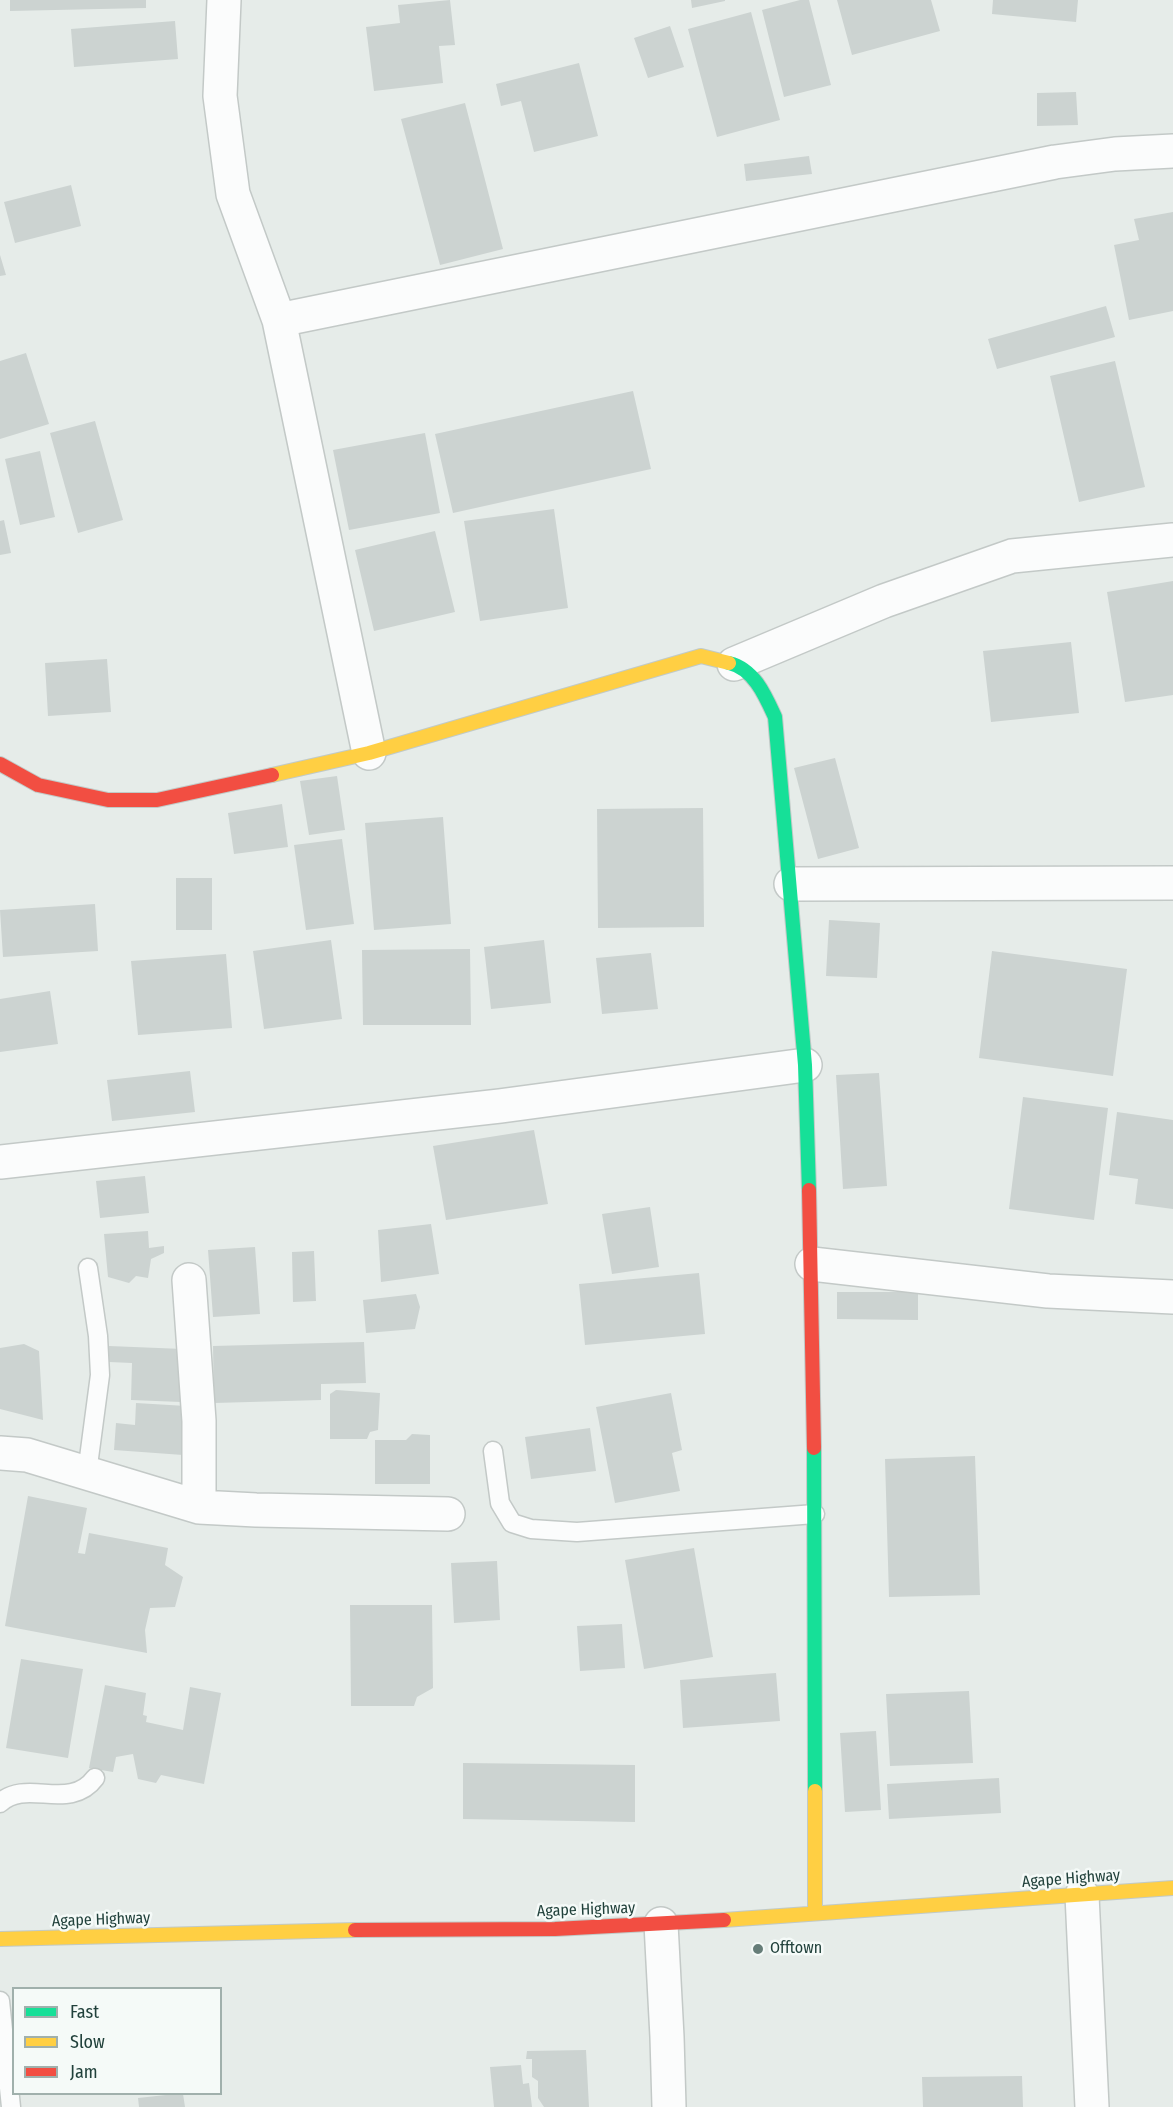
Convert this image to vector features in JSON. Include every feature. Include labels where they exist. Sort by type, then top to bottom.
[{"type":"street","points":[[224,0],[220,96],[233,194],[279,320],[369,753]]},
{"type":"street","points":[[279,320],[1055,162],[1115,154],[1173,151]]},
{"type":"street","points":[[734,664],[884,601],[1012,556],[1173,540]]},
{"type":"street","points":[[0,764],[38,785],[108,800],[157,800],[369,753],[701,656],[734,664],[759,683],[775,717],[805,1065],[812,1264],[815,1514],[815,1913]]},
{"type":"street","points":[[791,884],[1173,883]]},
{"type":"street","points":[[0,1162],[500,1106],[805,1065]]},
{"type":"street","points":[[812,1264],[1048,1290],[1173,1296]]},
{"type":"street","points":[[189,1280],[199,1420],[199,1507]]},
{"type":"street","points":[[0,1453],[27,1455],[199,1507],[448,1514]]},
{"type":"street","name":"Agape Highway","points":[[0,1939],[297,1930],[555,1929],[661,1924],[1173,1888]]},
{"type":"street","points":[[1082,1894],[1092,2107]]},
{"type":"street","points":[[661,1924],[668,2037],[669,2107]]},
{"type":"lane","points":[[87,1473],[100,1375],[98,1336],[88,1268]]},
{"type":"lane","points":[[493,1451],[500,1503],[512,1523],[531,1529],[577,1532],[815,1514]]},
{"type":"lane","points":[[0,1803],[5,1798],[25,1793],[76,1794],[88,1788],[95,1778]]},
{"type":"lane","points":[[0,2001],[11,2107]]},
{"type":"building","points":[[10,0],[146,0],[146,8],[10,11]]},
{"type":"building","points":[[450,0],[455,45],[439,46],[443,83],[374,91],[366,27],[400,23],[398,5]]},
{"type":"building","points":[[691,0],[725,0],[725,1],[692,8]]},
{"type":"building","points":[[800,0],[809,0],[831,85],[784,97],[762,10]]},
{"type":"building","points":[[837,0],[931,0],[940,31],[852,55]]},
{"type":"building","points":[[993,0],[1078,0],[1076,22],[992,14]]},
{"type":"building","points":[[751,12],[780,120],[717,137],[688,29]]},
{"type":"building","points":[[175,21],[178,59],[74,67],[71,29]]},
{"type":"building","points":[[670,26],[684,67],[648,78],[634,38]]},
{"type":"building","points":[[579,63],[598,136],[534,152],[521,101],[501,106],[496,84]]},
{"type":"building","points":[[1076,92],[1078,125],[1037,126],[1037,93]]},
{"type":"building","points":[[465,103],[503,249],[440,265],[401,119]]},
{"type":"building","points":[[809,156],[812,174],[746,181],[744,164]]},
{"type":"building","points":[[71,185],[81,226],[15,243],[4,202]]},
{"type":"building","points":[[1173,212],[1173,311],[1129,320],[1114,245],[1139,240],[1134,219]]},
{"type":"building","points":[[0,255],[6,275],[0,276]]},
{"type":"building","points":[[1106,306],[1115,337],[997,369],[988,339]]},
{"type":"building","points":[[26,353],[49,424],[0,439],[0,361]]},
{"type":"building","points":[[1115,361],[1145,487],[1079,502],[1050,376]]},
{"type":"building","points":[[633,391],[651,469],[453,513],[435,434]]},
{"type":"building","points":[[95,421],[123,520],[78,533],[50,433]]},
{"type":"building","points":[[425,433],[440,513],[349,530],[333,450]]},
{"type":"building","points":[[40,451],[55,517],[20,525],[5,459]]},
{"type":"building","points":[[554,509],[568,608],[480,621],[464,521]]},
{"type":"building","points":[[4,520],[11,553],[0,555],[0,521]]},
{"type":"building","points":[[435,531],[455,612],[374,631],[355,550]]},
{"type":"building","points":[[1173,581],[1173,695],[1125,702],[1107,592]]},
{"type":"building","points":[[1071,642],[1079,713],[991,722],[983,651]]},
{"type":"building","points":[[107,659],[111,712],[48,716],[45,663]]},
{"type":"building","points":[[835,758],[859,848],[818,859],[794,768]]},
{"type":"building","points":[[337,776],[345,830],[309,835],[300,781]]},
{"type":"building","points":[[282,804],[288,847],[234,854],[228,813]]},
{"type":"building","points":[[703,808],[704,927],[598,928],[597,809]]},
{"type":"building","points":[[443,817],[451,924],[374,930],[365,823]]},
{"type":"building","points":[[342,839],[354,924],[306,930],[294,845]]},
{"type":"building","points":[[176,878],[212,878],[212,930],[176,930]]},
{"type":"building","points":[[95,904],[98,951],[3,957],[0,910]]},
{"type":"building","points":[[829,920],[880,923],[877,978],[826,976]]},
{"type":"building","points":[[331,940],[342,1019],[264,1029],[253,951]]},
{"type":"building","points":[[544,940],[551,1003],[491,1009],[484,947]]},
{"type":"building","points":[[470,949],[471,1025],[363,1025],[362,950]]},
{"type":"building","points":[[992,951],[1127,969],[1113,1076],[979,1058]]},
{"type":"building","points":[[651,953],[658,1009],[602,1014],[596,958]]},
{"type":"building","points":[[226,954],[232,1028],[138,1035],[131,961]]},
{"type":"building","points":[[50,991],[58,1044],[0,1052],[0,999]]},
{"type":"building","points":[[190,1071],[195,1112],[112,1121],[107,1080]]},
{"type":"building","points":[[879,1073],[887,1186],[843,1189],[836,1075]]},
{"type":"building","points":[[1023,1097],[1108,1108],[1094,1220],[1009,1209]]},
{"type":"building","points":[[1117,1112],[1173,1120],[1173,1209],[1135,1204],[1138,1179],[1109,1175]]},
{"type":"building","points":[[534,1130],[548,1204],[446,1220],[433,1146]]},
{"type":"building","points":[[145,1176],[149,1213],[100,1218],[96,1181]]},
{"type":"building","points":[[650,1207],[659,1267],[612,1274],[602,1214]]},
{"type":"building","points":[[431,1224],[439,1274],[381,1282],[378,1230]]},
{"type":"building","points":[[148,1231],[149,1248],[164,1246],[164,1253],[151,1259],[148,1278],[136,1276],[129,1283],[108,1277],[104,1234]]},
{"type":"building","points":[[255,1247],[260,1314],[213,1317],[208,1250]]},
{"type":"building","points":[[314,1251],[316,1301],[293,1302],[292,1252]]},
{"type":"building","points":[[699,1273],[705,1334],[585,1345],[579,1284]]},
{"type":"building","points":[[837,1292],[918,1292],[918,1320],[837,1319]]},
{"type":"building","points":[[416,1294],[420,1307],[415,1329],[366,1333],[363,1300]]},
{"type":"building","points":[[364,1342],[366,1383],[321,1384],[321,1400],[214,1403],[213,1346]]},
{"type":"building","points":[[24,1344],[39,1351],[43,1420],[0,1409],[0,1348]]},
{"type":"building","points":[[109,1346],[183,1349],[181,1402],[131,1400],[132,1363],[109,1362]]},
{"type":"building","points":[[336,1390],[380,1393],[378,1430],[370,1432],[367,1439],[330,1439],[330,1394]]},
{"type":"building","points":[[671,1393],[682,1450],[672,1453],[680,1491],[615,1503],[596,1407]]},
{"type":"building","points":[[136,1403],[186,1406],[183,1455],[114,1450],[116,1423],[135,1425]]},
{"type":"building","points":[[590,1428],[596,1471],[531,1479],[525,1437]]},
{"type":"building","points":[[412,1434],[430,1435],[430,1484],[375,1484],[375,1440],[406,1440]]},
{"type":"building","points":[[975,1456],[980,1595],[889,1597],[885,1459]]},
{"type":"building","points":[[28,1496],[87,1508],[78,1553],[85,1554],[89,1533],[168,1548],[165,1565],[183,1577],[175,1607],[150,1608],[145,1630],[147,1653],[5,1626]]},
{"type":"building","points":[[694,1548],[713,1657],[644,1669],[625,1560]]},
{"type":"building","points":[[497,1561],[500,1620],[454,1623],[451,1563]]},
{"type":"building","points":[[350,1605],[432,1605],[433,1688],[417,1697],[414,1706],[351,1706]]},
{"type":"building","points":[[622,1624],[625,1668],[580,1671],[577,1626]]},
{"type":"building","points":[[21,1659],[83,1669],[68,1758],[6,1748]]},
{"type":"building","points":[[776,1673],[780,1721],[683,1728],[680,1680]]},
{"type":"building","points":[[105,1685],[146,1693],[143,1715],[147,1716],[146,1722],[183,1730],[190,1687],[221,1693],[204,1784],[161,1775],[156,1783],[138,1779],[133,1754],[116,1757],[113,1772],[89,1768]]},
{"type":"building","points":[[969,1691],[973,1763],[890,1766],[886,1694]]},
{"type":"building","points":[[876,1731],[881,1810],[845,1812],[840,1733]]},
{"type":"building","points":[[463,1763],[635,1765],[635,1822],[463,1819]]},
{"type":"building","points":[[999,1778],[1001,1813],[889,1819],[887,1784]]},
{"type":"building","points":[[586,2050],[589,2107],[544,2107],[538,2098],[538,2081],[532,2077],[532,2059],[526,2059],[527,2051]]},
{"type":"building","points":[[521,2065],[523,2084],[529,2083],[532,2107],[494,2107],[490,2067]]},
{"type":"building","points":[[1022,2076],[1023,2107],[923,2107],[922,2077]]},
{"type":"building","points":[[183,2095],[185,2107],[139,2107],[138,2098]]},
{"type":"traffic: fast","points":[[729,663],[745,671],[758,684],[775,717],[805,1065],[809,1190]]},
{"type":"traffic: fast","points":[[814,1448],[815,1791]]},
{"type":"traffic: slow","points":[[272,775],[369,753],[701,656],[729,663]]},
{"type":"traffic: slow","points":[[815,1791],[815,1913]]},
{"type":"traffic: slow","points":[[724,1920],[1173,1888]]},
{"type":"traffic: slow","points":[[0,1939],[355,1930]]},
{"type":"traffic: jam","points":[[0,764],[38,785],[108,800],[157,800],[272,775]]},
{"type":"traffic: jam","points":[[809,1190],[814,1448]]},
{"type":"traffic: jam","points":[[355,1930],[555,1929],[724,1920]]},
{"type":"place","name":"Offtown","points":[[758,1949]]}]
